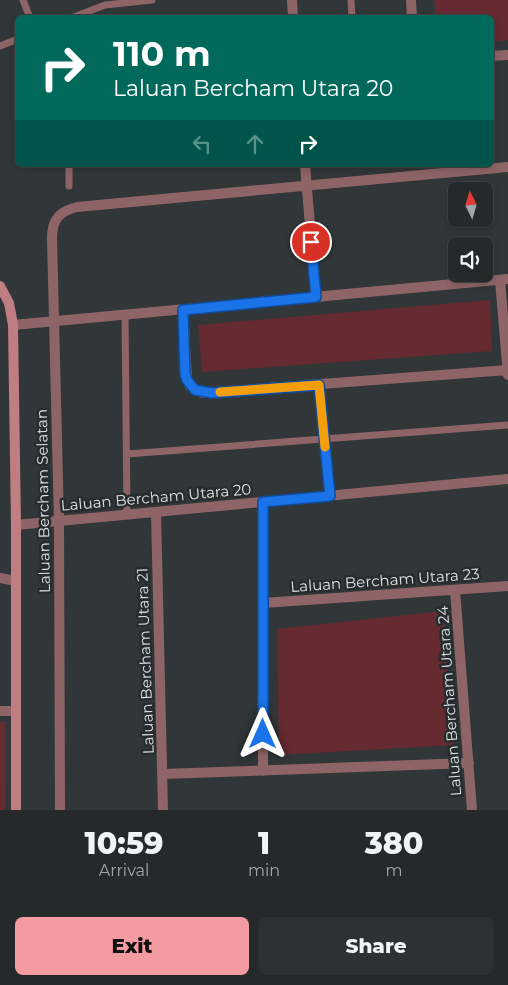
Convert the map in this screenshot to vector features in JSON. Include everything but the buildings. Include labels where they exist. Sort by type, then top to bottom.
[{"type":"street","points":[[292,0],[293,15]]},
{"type":"street","points":[[411,0],[412,15]]},
{"type":"street","points":[[494,56],[508,55]]},
{"type":"street","points":[[305,167],[316,297]]},
{"type":"street","points":[[307,186],[508,167]]},
{"type":"street","name":"Laluan Bercham Selatan","points":[[60,810],[59,521],[52,227],[60,213],[77,207],[307,186]]},
{"type":"street","points":[[14,325],[504,279],[508,376]]},
{"type":"street","points":[[0,286],[9,304],[14,325],[16,810]]},
{"type":"street","points":[[183,310],[185,374],[195,390],[212,393],[508,370]]},
{"type":"street","name":"Laluan Bercham Utara 20","points":[[16,525],[508,480]]},
{"type":"street","points":[[263,502],[263,771]]},
{"type":"street","name":"Laluan Bercham Utara 21","points":[[156,512],[163,810]]},
{"type":"street","points":[[0,578],[16,581]]},
{"type":"street","name":"Laluan Bercham Utara 23","points":[[263,603],[508,586]]},
{"type":"street","name":"Laluan Bercham Utara 24","points":[[455,590],[472,810]]},
{"type":"street","points":[[0,711],[16,711]]},
{"type":"street","points":[[163,774],[469,763]]},
{"type":"lane","points":[[23,0],[29,15]]},
{"type":"lane","points":[[78,15],[114,2],[152,0]]},
{"type":"lane","points":[[351,0],[352,15]]},
{"type":"lane","points":[[0,46],[15,40]]},
{"type":"lane","points":[[69,167],[69,186]]},
{"type":"lane","points":[[125,315],[127,514]]},
{"type":"lane","points":[[319,385],[330,496]]},
{"type":"lane","points":[[127,454],[508,425]]},
{"type":"shaded area","points":[[434,0],[508,0],[508,40],[494,42],[494,15],[436,15]]},
{"type":"shaded area","points":[[490,300],[492,351],[202,372],[198,325]]},
{"type":"shaded area","points":[[443,611],[453,745],[279,755],[277,629]]},
{"type":"shaded area","points":[[0,722],[6,722],[5,810],[0,810]]},
{"type":"slow traffic","points":[[220,392],[319,385],[325,447]]},
{"type":"route","points":[[263,734],[263,502],[330,496],[319,385],[212,393],[202,393],[195,390],[190,386],[185,374],[183,310],[316,297],[311,242]]}]
